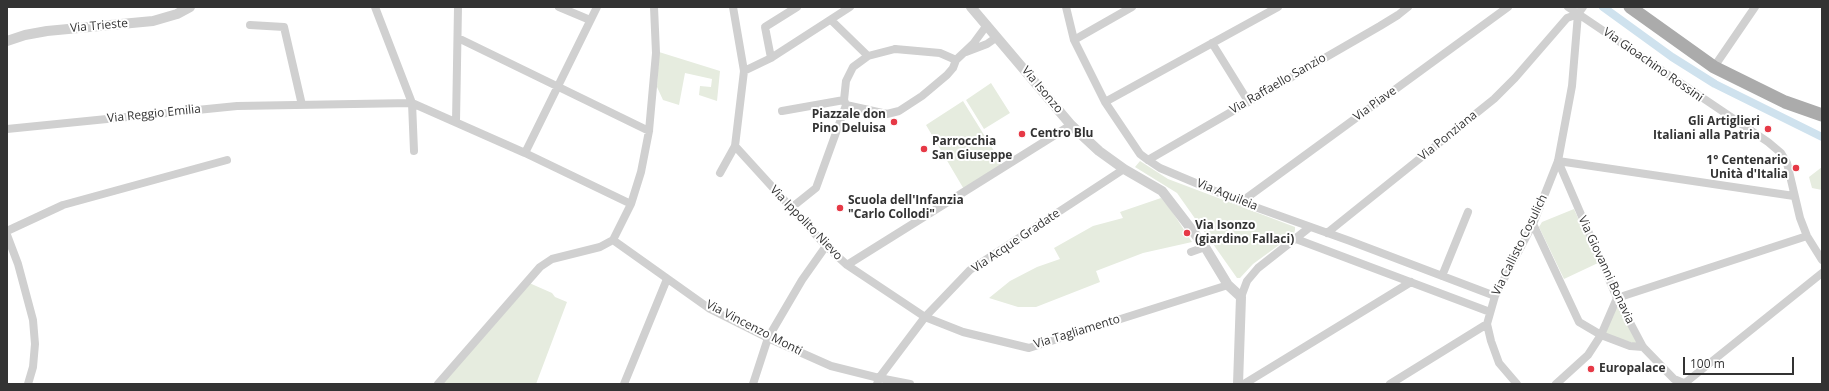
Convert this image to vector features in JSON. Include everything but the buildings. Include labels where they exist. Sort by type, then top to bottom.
[{"type":"main road","points":[[1630,7],[1714,67],[1785,102],[1822,115]]},
{"type":"street","name":"Via Trieste","points":[[7,42],[25,35],[48,31],[153,21],[177,14],[190,7]]},
{"type":"street","points":[[375,7],[412,103],[414,151]]},
{"type":"street","points":[[456,122],[458,7]]},
{"type":"street","points":[[559,7],[590,20]]},
{"type":"street","points":[[525,153],[597,7]]},
{"type":"street","points":[[438,384],[540,267],[552,260],[600,247],[613,240],[631,204],[641,172],[649,131],[656,53],[654,7]]},
{"type":"street","points":[[720,173],[735,146],[744,71],[733,7]]},
{"type":"street","points":[[771,58],[765,27],[797,7]]},
{"type":"street","points":[[744,71],[771,58],[831,20],[840,10],[850,7]]},
{"type":"street","name":"Via Isonzo","points":[[971,7],[1071,125],[1099,151],[1124,169],[1162,190],[1204,247],[1228,285],[1241,297]]},
{"type":"street","name":"Via Aquileia","points":[[1066,7],[1074,40],[1105,102],[1140,154],[1148,160],[1160,168],[1241,202],[1495,296]]},
{"type":"street","points":[[1074,40],[1132,7]]},
{"type":"street","points":[[1105,102],[1278,7]]},
{"type":"street","name":"Via Raffaello Sanzio","points":[[1148,160],[1380,26],[1408,7]]},
{"type":"street","name":"Via Piave","points":[[1241,202],[1508,7]]},
{"type":"street","name":"Via Gioachino Rossini","points":[[1568,7],[1580,10],[1768,142],[1781,153],[1788,163],[1794,196],[1808,236],[1822,260]]},
{"type":"street","points":[[1714,67],[1755,7]]},
{"type":"street","name":"Via Ponziana","points":[[1327,233],[1494,99],[1515,78],[1567,18],[1580,10]]},
{"type":"street","name":"Via Callisto Cosulich","points":[[1516,384],[1499,363],[1487,324],[1495,296],[1533,224],[1558,161],[1572,86],[1576,30],[1580,10]]},
{"type":"street","points":[[831,20],[868,56]]},
{"type":"street","points":[[250,25],[284,27],[302,105]]},
{"type":"street","points":[[782,111],[845,102],[887,114],[899,111],[922,96],[947,75],[953,68],[956,60],[965,53],[987,25]]},
{"type":"street","points":[[1559,28],[1576,30]]},
{"type":"street","points":[[965,53],[987,44],[997,37]]},
{"type":"street","points":[[458,38],[649,131]]},
{"type":"street","points":[[1212,43],[1248,101]]},
{"type":"street","points":[[790,208],[816,188],[845,102],[846,81],[853,67],[868,56],[895,49],[940,53],[956,60]]},
{"type":"street","points":[[412,103],[525,153],[631,204]]},
{"type":"street","name":"Via Reggio Emilia","points":[[7,129],[237,106],[412,103]]},
{"type":"street","points":[[847,265],[1071,125]]},
{"type":"street","name":"Via Ippolito Nievo","points":[[735,146],[790,208],[826,246],[847,265],[925,317]]},
{"type":"street","points":[[7,231],[63,205],[227,160]]},
{"type":"street","points":[[1558,161],[1794,196]]},
{"type":"street","name":"Via Giovanni Bonavia","points":[[1558,161],[1617,298],[1643,347],[1671,382],[1685,383]]},
{"type":"street","name":"Via Acque Gradate","points":[[878,381],[925,317],[970,270],[1124,169]]},
{"type":"street","points":[[1442,276],[1468,212]]},
{"type":"street","points":[[1533,224],[1579,322],[1601,335],[1630,346],[1643,347]]},
{"type":"street","points":[[1238,384],[1241,297],[1248,281],[1258,268],[1310,227]]},
{"type":"street","points":[[7,235],[18,264],[33,320],[35,344],[33,367],[28,384]]},
{"type":"street","points":[[1556,384],[1588,355],[1601,335],[1617,298],[1808,236]]},
{"type":"street","points":[[1296,239],[1490,312]]},
{"type":"street","name":"Via Vincenzo Monti","points":[[613,240],[710,309],[768,338],[832,366],[878,381],[910,384]]},
{"type":"street","points":[[753,384],[768,338],[802,280],[826,246]]},
{"type":"street","points":[[1191,252],[1204,247]]},
{"type":"street","points":[[1685,383],[1822,273]]},
{"type":"street","points":[[624,384],[667,279]]},
{"type":"street","points":[[1244,384],[1411,282]]},
{"type":"street","name":"Via Tagliamento","points":[[925,317],[963,332],[1029,348],[1228,285]]},
{"type":"street","points":[[1390,384],[1487,324]]},
{"type":"shaded area","points":[[659,52],[720,71],[717,101],[699,95],[700,86],[711,87],[712,79],[685,73],[679,105],[663,100],[657,87]]},
{"type":"shaded area","points":[[991,83],[1010,113],[984,129],[966,100]]},
{"type":"shaded area","points":[[963,101],[1004,167],[965,191],[926,125]]},
{"type":"shaded area","points":[[1140,161],[1168,179],[1295,227],[1294,234],[1253,264],[1240,278],[1237,278],[1177,193],[1135,167]]},
{"type":"shaded area","points":[[1822,167],[1822,190],[1812,188],[1809,177]]},
{"type":"shaded area","points":[[1161,198],[1171,210],[1192,242],[1143,253],[1096,271],[1100,282],[1036,307],[1018,307],[989,298],[1010,281],[1037,267],[1060,259],[1054,248],[1093,226],[1123,218],[1120,212]]},
{"type":"shaded area","points":[[1574,209],[1598,263],[1564,279],[1539,227],[1542,222]]},
{"type":"shaded area","points":[[527,282],[552,293],[555,297],[567,302],[536,384],[442,384]]},
{"type":"shaded area","points":[[1617,303],[1640,345],[1604,334]]},
{"type":"waterway","points":[[1603,7],[1672,57],[1715,84],[1822,137]]},
{"type":"place","name":"Piazzale don Pino Deluisa","points":[[894,122]]},
{"type":"place","name":"Gli Artiglieri Italiani alla Patria","points":[[1768,129]]},
{"type":"place","name":"Centro Blu","points":[[1022,134]]},
{"type":"place","name":"Parrocchia San Giuseppe","points":[[924,149]]},
{"type":"place","name":"1° Centenario Unità d'Italia","points":[[1796,168]]},
{"type":"place","name":"Scuola dell'Infanzia \"Carlo Collodi\"","points":[[840,208]]},
{"type":"place","name":"Via Isonzo (giardino Fallaci)","points":[[1187,233]]},
{"type":"place","name":"Europalace","points":[[1591,369]]}]
